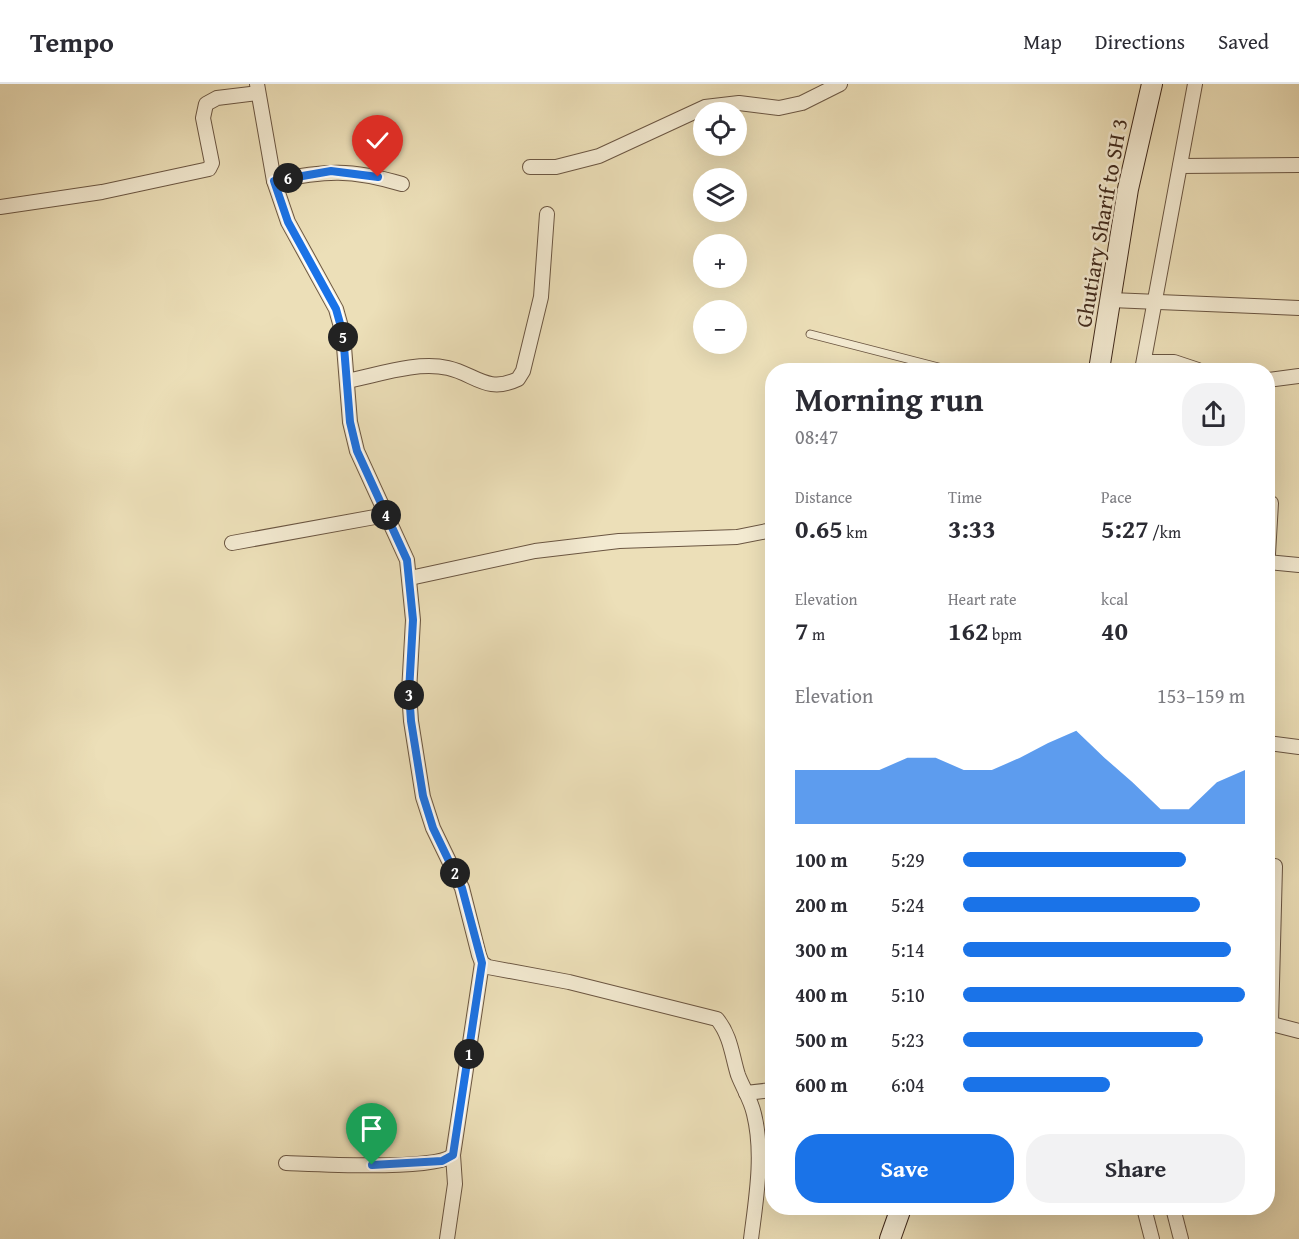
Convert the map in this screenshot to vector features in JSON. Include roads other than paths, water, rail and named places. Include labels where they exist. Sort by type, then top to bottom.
[{"type":"main road","name":"Ghutiary Sharif to SH 3","points":[[1101,363],[1116,299],[1128,189],[1152,84]]},
{"type":"main road","points":[[890,1239],[899,1215]]},
{"type":"street","points":[[530,167],[556,167],[598,156],[705,107],[739,103],[779,108],[802,103],[840,84]]},
{"type":"street","points":[[1143,363],[1150,301],[1195,84]]},
{"type":"street","points":[[0,207],[102,192],[209,169],[212,163],[203,118],[206,104],[217,98],[257,88],[274,181],[288,222],[336,309],[343,334],[350,422],[357,451],[407,560],[413,620],[410,701],[413,746],[423,796],[433,828],[462,888],[482,963],[453,1155],[455,1184],[447,1239]]},
{"type":"street","points":[[1180,165],[1299,165]]},
{"type":"street","points":[[274,181],[331,171],[351,172],[402,184]]},
{"type":"street","points":[[347,381],[418,368],[440,367],[449,368],[486,384],[519,379],[526,360],[541,297],[547,214]]},
{"type":"street","points":[[1116,299],[1299,308]]},
{"type":"street","points":[[1275,379],[1299,376]]},
{"type":"street","points":[[232,543],[386,515]]},
{"type":"street","points":[[410,578],[535,551],[619,541],[737,537],[765,531]]},
{"type":"street","points":[[1275,563],[1299,565]]},
{"type":"street","points":[[1275,744],[1299,747]]},
{"type":"street","points":[[482,963],[488,967],[569,982],[710,1016],[724,1028],[757,1129],[759,1178],[751,1239]]},
{"type":"street","points":[[1275,1025],[1299,1031]]},
{"type":"street","points":[[746,1093],[765,1091]]},
{"type":"street","points":[[286,1163],[372,1165],[442,1161],[453,1155]]},
{"type":"street","points":[[1146,1215],[1152,1239]]},
{"type":"street","points":[[1175,1215],[1181,1239]]},
{"type":"lane","points":[[810,334],[923,363]]}]
